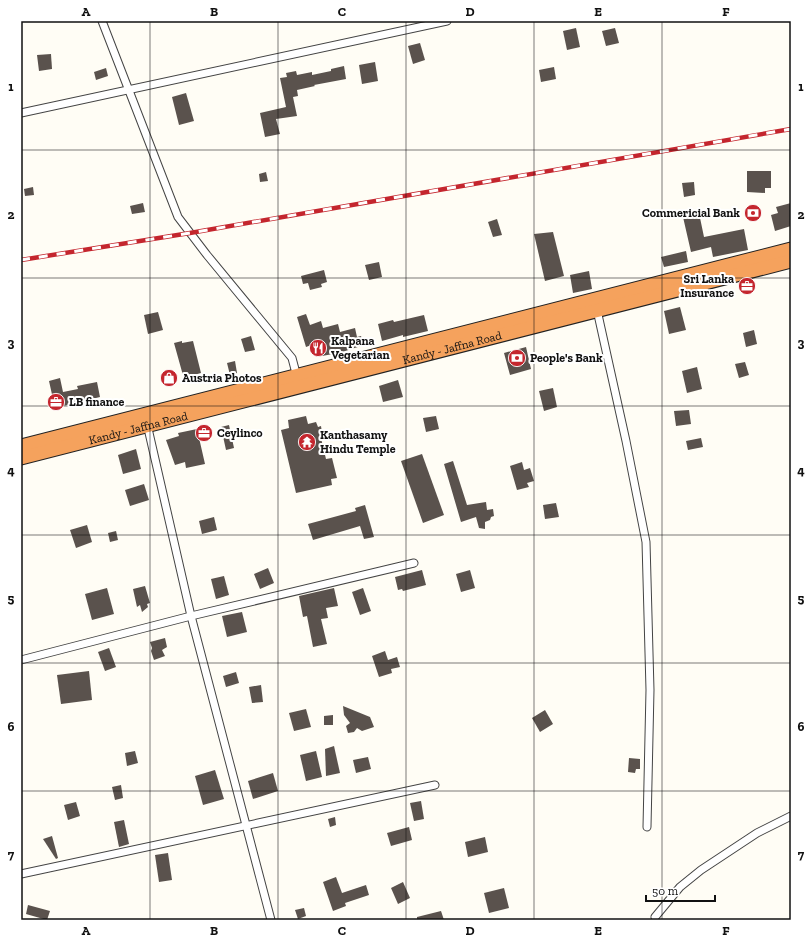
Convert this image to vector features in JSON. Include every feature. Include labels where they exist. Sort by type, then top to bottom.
[{"type":"highway","name":"Kandy - Jaffna Road","points":[[21,458],[146,420],[791,249]]},
{"type":"highway","name":"Kandy - Jaffna Road","points":[[298,380],[597,310],[791,261]]},
{"type":"highway","name":"Kandy - Jaffna Road","points":[[21,446],[146,420]]},
{"type":"street","points":[[102,21],[178,217],[206,255],[292,358],[298,380]]},
{"type":"street","points":[[21,113],[447,21]]},
{"type":"street","points":[[597,310],[623,426],[646,542],[650,690],[647,827]]},
{"type":"street","points":[[146,420],[192,616],[271,920]]},
{"type":"street","points":[[21,660],[192,616],[414,563]]},
{"type":"street","points":[[21,874],[435,785]]},
{"type":"street","points":[[656,919],[680,887],[701,870],[757,833],[791,816]]},
{"type":"building","points":[[576,28],[580,47],[567,50],[563,31]]},
{"type":"building","points":[[615,28],[619,43],[606,46],[602,31]]},
{"type":"building","points":[[420,43],[425,60],[413,64],[408,46]]},
{"type":"building","points":[[51,54],[52,69],[39,71],[37,55]]},
{"type":"building","points":[[375,62],[378,81],[362,84],[359,65]]},
{"type":"building","points":[[344,66],[346,79],[297,90],[298,96],[293,97],[297,116],[276,119],[280,134],[265,137],[260,113],[286,107],[280,78],[287,77],[286,73],[296,71],[297,75],[312,72],[312,75],[331,71],[331,69]]},
{"type":"building","points":[[554,67],[556,79],[541,82],[539,70]]},
{"type":"building","points":[[106,68],[108,76],[96,80],[94,72]]},
{"type":"building","points":[[186,93],[194,121],[179,125],[172,97]]},
{"type":"building","points":[[747,171],[771,171],[771,188],[765,188],[765,193],[747,192]]},
{"type":"building","points":[[266,172],[268,181],[260,182],[259,174]]},
{"type":"building","points":[[694,182],[695,195],[684,197],[682,183]]},
{"type":"building","points":[[33,187],[34,195],[25,196],[24,189]]},
{"type":"building","points":[[143,203],[145,212],[132,214],[130,206]]},
{"type":"building","points":[[791,203],[791,226],[775,231],[771,215],[778,213],[776,207]]},
{"type":"building","points":[[699,213],[704,237],[744,229],[748,250],[713,257],[711,247],[691,252],[683,217]]},
{"type":"building","points":[[497,219],[502,235],[493,237],[488,222]]},
{"type":"building","points":[[553,232],[564,276],[545,281],[534,234]]},
{"type":"building","points":[[686,251],[688,262],[664,267],[661,257]]},
{"type":"building","points":[[379,262],[382,277],[369,280],[365,265]]},
{"type":"building","points":[[324,270],[327,282],[321,284],[322,287],[310,290],[308,283],[303,284],[301,276]]},
{"type":"building","points":[[589,271],[592,289],[573,293],[570,275]]},
{"type":"building","points":[[680,307],[686,330],[669,334],[664,311]]},
{"type":"building","points":[[158,312],[163,330],[148,334],[144,315]]},
{"type":"building","points":[[306,314],[310,325],[321,321],[323,328],[338,324],[340,332],[355,328],[357,337],[361,336],[364,345],[339,353],[316,357],[314,344],[306,347],[297,317]]},
{"type":"building","points":[[424,315],[428,331],[403,337],[403,335],[382,341],[378,324]]},
{"type":"building","points":[[754,330],[757,344],[746,347],[743,333]]},
{"type":"building","points":[[251,336],[255,350],[245,352],[241,339]]},
{"type":"building","points":[[182,341],[182,343],[193,341],[201,373],[190,376],[191,378],[184,379],[174,343]]},
{"type":"building","points":[[526,347],[531,369],[510,375],[504,353]]},
{"type":"building","points":[[235,361],[237,373],[230,375],[227,363]]},
{"type":"building","points":[[745,362],[749,375],[739,378],[735,364]]},
{"type":"building","points":[[697,367],[702,389],[687,393],[682,371]]},
{"type":"building","points":[[60,378],[63,392],[78,389],[77,386],[97,382],[100,397],[55,408],[49,381]]},
{"type":"building","points":[[398,380],[403,397],[383,402],[379,386]]},
{"type":"building","points":[[553,388],[557,407],[544,411],[539,391]]},
{"type":"building","points":[[689,410],[691,424],[676,426],[674,411]]},
{"type":"building","points":[[306,416],[308,424],[316,422],[318,427],[321,426],[322,433],[320,434],[326,459],[332,458],[337,478],[331,479],[332,485],[296,493],[281,430],[289,428],[288,420]]},
{"type":"building","points":[[436,416],[439,429],[426,432],[423,418]]},
{"type":"building","points":[[229,425],[234,448],[226,450],[221,427]]},
{"type":"building","points":[[197,429],[205,464],[186,468],[185,462],[175,465],[166,440],[179,436],[178,433]]},
{"type":"building","points":[[701,438],[703,447],[688,450],[686,441]]},
{"type":"building","points":[[136,449],[141,469],[123,474],[118,455]]},
{"type":"building","points":[[422,454],[444,515],[423,523],[401,461]]},
{"type":"building","points":[[453,461],[467,505],[486,502],[487,510],[493,509],[494,516],[485,522],[485,529],[479,528],[476,517],[461,522],[444,464]]},
{"type":"building","points":[[522,462],[524,470],[530,468],[534,481],[527,483],[529,487],[517,490],[510,466]]},
{"type":"building","points":[[144,484],[149,500],[130,506],[125,490]]},
{"type":"building","points":[[556,503],[559,517],[545,519],[543,505]]},
{"type":"building","points":[[365,505],[374,537],[364,539],[360,526],[313,540],[308,524],[356,511],[355,508]]},
{"type":"building","points":[[214,517],[217,530],[202,534],[199,521]]},
{"type":"building","points":[[87,525],[92,542],[76,548],[70,530]]},
{"type":"building","points":[[116,531],[118,540],[110,542],[108,533]]},
{"type":"building","points":[[268,568],[274,583],[260,589],[254,574]]},
{"type":"building","points":[[422,570],[426,585],[403,591],[402,589],[398,590],[395,577]]},
{"type":"building","points":[[470,570],[475,588],[461,592],[456,574]]},
{"type":"building","points":[[224,576],[229,595],[216,599],[211,579]]},
{"type":"building","points":[[145,586],[150,603],[147,604],[148,607],[142,612],[140,605],[137,607],[133,589]]},
{"type":"building","points":[[107,588],[114,614],[92,620],[85,594]]},
{"type":"building","points":[[334,588],[338,606],[326,608],[328,618],[321,619],[327,644],[313,647],[307,616],[303,617],[299,596]]},
{"type":"building","points":[[363,588],[371,611],[360,615],[352,592]]},
{"type":"building","points":[[242,612],[247,632],[227,637],[222,616]]},
{"type":"building","points":[[165,638],[167,647],[162,650],[165,656],[154,660],[150,642]]},
{"type":"building","points":[[109,648],[116,667],[105,671],[98,652]]},
{"type":"building","points":[[385,651],[388,660],[397,657],[400,667],[391,669],[392,673],[379,677],[372,656]]},
{"type":"building","points":[[89,671],[92,700],[61,704],[57,675]]},
{"type":"building","points":[[236,672],[239,683],[226,687],[223,676]]},
{"type":"building","points":[[261,685],[263,702],[252,703],[249,687]]},
{"type":"building","points":[[343,706],[370,717],[374,727],[362,731],[357,728],[354,732],[348,733],[346,726],[350,723],[344,715]]},
{"type":"building","points":[[306,709],[311,727],[294,731],[289,713]]},
{"type":"building","points":[[545,710],[553,724],[540,732],[532,718]]},
{"type":"building","points":[[333,715],[333,725],[324,725],[324,716]]},
{"type":"building","points":[[334,746],[340,773],[326,776],[325,749]]},
{"type":"building","points":[[135,751],[138,763],[127,766],[125,753]]},
{"type":"building","points":[[316,751],[322,777],[306,781],[300,755]]},
{"type":"building","points":[[368,757],[371,769],[356,773],[353,760]]},
{"type":"building","points":[[629,758],[640,759],[640,769],[636,769],[635,773],[628,772]]},
{"type":"building","points":[[215,770],[224,799],[203,805],[195,776]]},
{"type":"building","points":[[273,773],[278,791],[253,799],[248,781]]},
{"type":"building","points":[[121,785],[123,798],[115,800],[112,787]]},
{"type":"building","points":[[421,801],[424,819],[414,821],[410,803]]},
{"type":"building","points":[[76,802],[80,816],[68,820],[64,805]]},
{"type":"building","points":[[335,817],[336,825],[330,827],[328,819]]},
{"type":"building","points":[[124,820],[129,844],[119,847],[114,822]]},
{"type":"building","points":[[409,827],[412,840],[391,846],[387,833]]},
{"type":"building","points":[[52,836],[58,858],[56,859],[43,839]]},
{"type":"building","points":[[485,837],[488,852],[468,857],[465,842]]},
{"type":"building","points":[[168,853],[172,880],[159,882],[155,855]]},
{"type":"building","points":[[336,877],[342,893],[366,885],[369,895],[345,903],[346,906],[333,911],[323,882]]},
{"type":"building","points":[[403,882],[410,898],[398,904],[391,888]]},
{"type":"building","points":[[504,888],[509,908],[489,913],[484,893]]},
{"type":"building","points":[[28,905],[50,911],[47,920],[26,914]]},
{"type":"building","points":[[304,908],[306,916],[298,919],[295,910]]},
{"type":"building","points":[[441,911],[444,920],[417,920],[417,917]]},
{"type":"railway","points":[[21,260],[190,233],[791,129]]},
{"type":"place","name":"Commericial Bank","points":[[753,213]]},
{"type":"place","name":"Sri Lanka Insurance","points":[[747,286]]},
{"type":"place","name":"Kalpana Vegetarian","points":[[318,348]]},
{"type":"place","name":"People's Bank","points":[[517,358]]},
{"type":"place","name":"Austria Photos","points":[[169,378]]},
{"type":"place","name":"LB finance","points":[[56,402]]},
{"type":"place","name":"Ceylinco","points":[[204,433]]},
{"type":"place","name":"Kanthasamy Hindu Temple","points":[[307,442]]}]
